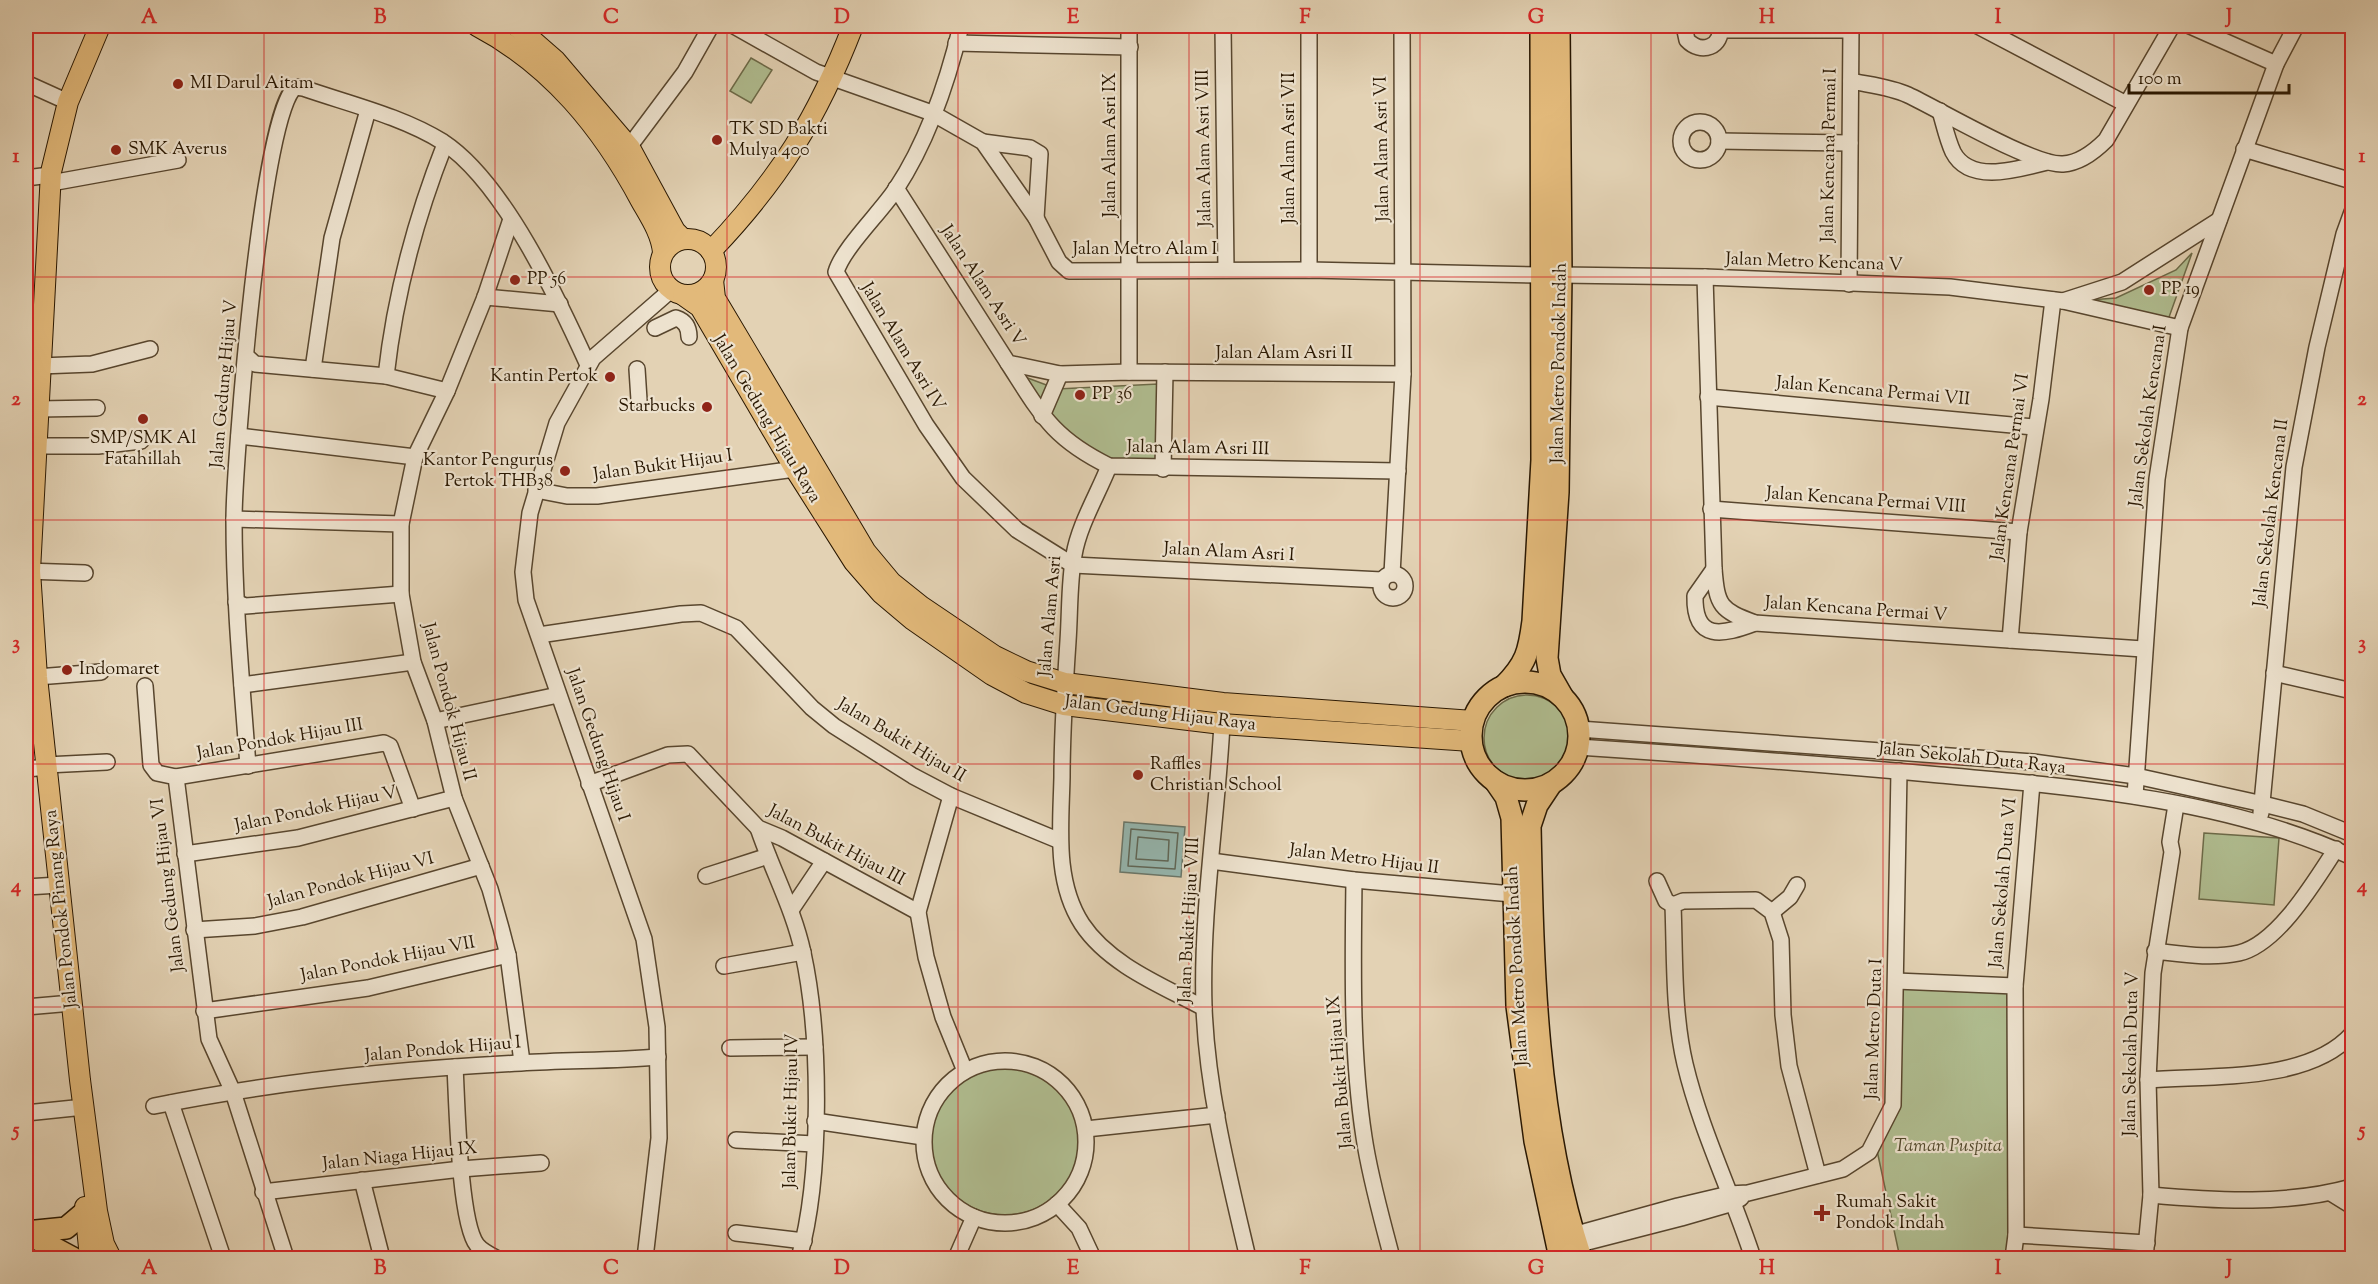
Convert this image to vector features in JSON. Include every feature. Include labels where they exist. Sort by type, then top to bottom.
[{"type":"highway","name":"Jalan Metro Pondok Indah","points":[[1541,26],[1558,492],[1547,658],[1550,675],[1562,696]]},
{"type":"highway","name":"Jalan Metro Pondok Indah","points":[[1504,686],[1522,668],[1530,647],[1533,621],[1551,275],[1559,26]]},
{"type":"highway","points":[[1519,682],[1534,683],[1562,696],[1574,711],[1579,738],[1571,765],[1551,784],[1526,790],[1515,789],[1496,781],[1479,764],[1472,731],[1488,697],[1504,686],[1519,682]]},
{"type":"highway","name":"Jalan Metro Pondok Indah","points":[[1496,781],[1506,797],[1512,818],[1512,894],[1517,1006],[1535,1141],[1567,1248]]},
{"type":"highway","name":"Jalan Metro Pondok Indah","points":[[1551,784],[1537,806],[1530,826],[1534,974],[1567,1248]]},
{"type":"highway","points":[[26,1233],[66,1228],[86,1212]]},
{"type":"highway","points":[[26,1233],[73,1258]]},
{"type":"highway","points":[[26,1242],[44,1258]]},
{"type":"main road","name":"Jalan Pondok Pinang Raya","points":[[90,26],[63,100],[42,176],[29,447],[28,571],[36,767],[54,885],[84,1142],[104,1244],[111,1258]]},
{"type":"main road","name":"Jalan Pondok Pinang Raya","points":[[63,100],[100,26]]},
{"type":"main road","points":[[477,26],[511,44],[541,69],[625,154],[660,237],[663,252],[660,260],[660,276],[677,292],[701,292],[713,280],[716,265],[711,251],[699,241],[683,239],[675,231],[625,154],[555,60],[516,26]]},
{"type":"main road","points":[[711,251],[742,218],[783,167],[832,79],[853,26]]},
{"type":"main road","points":[[663,252],[683,239]]},
{"type":"main road","name":"Jalan Gedung Hijau Raya","points":[[713,280],[715,298],[866,552],[891,582],[921,606],[994,656],[1026,671],[1065,683],[1446,730]]},
{"type":"main road","name":"Jalan Gedung Hijau Raya","points":[[677,292],[700,307],[795,469],[854,562],[881,593],[948,647],[992,675],[1026,693],[1064,705],[1222,724],[1472,731]]},
{"type":"main road","name":"Jalan Pondok Pinang Raya","points":[[26,475],[29,447],[38,409],[40,366],[33,345]]},
{"type":"main road","name":"Jalan Pondok Pinang Raya","points":[[84,1142],[90,1258]]},
{"type":"street","points":[[625,154],[685,72],[711,26]]},
{"type":"street","name":"Jalan Metro Alam I","points":[[734,26],[832,79],[932,112],[983,142],[1036,218],[1064,268],[1070,271],[1309,270],[1551,275]]},
{"type":"street","name":"Jalan Alam Asri IV","points":[[961,26],[932,112],[896,188],[838,266],[837,277],[926,425],[963,478],[1017,530],[1073,565]]},
{"type":"street","name":"Jalan Alam Asri IX","points":[[1129,26],[1131,272],[1129,372]]},
{"type":"street","name":"Jalan Alam Asri VIII","points":[[1223,26],[1226,270]]},
{"type":"street","name":"Jalan Alam Asri VII","points":[[1309,26],[1309,270]]},
{"type":"street","name":"Jalan Alam Asri VI","points":[[1402,26],[1404,272]]},
{"type":"street","points":[[1684,26],[1686,40],[1697,48],[1711,47],[1720,37],[1721,28],[1851,28]]},
{"type":"street","points":[[1978,26],[2126,104]]},
{"type":"street","points":[[1851,81],[1906,94],[2048,162],[2062,164],[2092,153],[2106,140],[2172,26]]},
{"type":"street","points":[[2190,26],[2276,64]]},
{"type":"street","name":"Jalan Sekolah Kencana I","points":[[2135,796],[2143,649],[2157,479],[2180,328],[2276,64],[2296,26]]},
{"type":"street","name":"Jalan Kencana Permai I","points":[[1849,284],[1851,28]]},
{"type":"street","points":[[956,43],[1130,47]]},
{"type":"street","points":[[30,88],[63,100]]},
{"type":"street","name":"Jalan Gedung Hijau V","points":[[248,766],[236,602],[234,519],[239,436],[263,201],[274,142],[286,97],[292,89],[303,88],[368,110],[427,133],[445,144],[475,172],[511,219],[560,304],[588,365]]},
{"type":"street","points":[[313,369],[332,238],[368,110]]},
{"type":"street","points":[[1940,111],[1953,152],[1964,166],[1987,172],[2010,171],[2048,162]]},
{"type":"street","points":[[1719,141],[1850,143]]},
{"type":"street","points":[[983,142],[1030,148],[1040,154],[1036,218]]},
{"type":"street","points":[[386,376],[402,275],[421,208],[445,144]]},
{"type":"street","points":[[2244,149],[2352,181]]},
{"type":"street","points":[[42,176],[178,160]]},
{"type":"street","name":"Jalan Alam Asri V","points":[[896,188],[1008,363],[1060,374],[1129,372]]},
{"type":"street","name":"Jalan Sekolah Kencana II","points":[[2259,823],[2263,804],[2294,468],[2317,347],[2348,235],[2352,212]]},
{"type":"street","name":"Jalan Pondok Hijau II","points":[[511,219],[485,297],[447,391],[415,458],[401,524],[401,594],[413,662],[435,721],[454,798],[482,866],[508,955],[522,1062]]},
{"type":"street","name":"Jalan Metro Kencana V","points":[[2058,300],[2122,282],[2219,220]]},
{"type":"street","name":"Jalan Alam Asri I","points":[[1073,565],[1387,577],[1398,471],[1403,374],[1404,272]]},
{"type":"street","name":"Jalan Metro Kencana V","points":[[1551,275],[1705,277],[1950,287],[2058,300],[2180,328]]},
{"type":"street","name":"Jalan Kencana Permai V","points":[[1705,277],[1714,569],[1719,603],[1725,610],[1755,623],[2143,649]]},
{"type":"street","name":"Jalan Gedung Hijau I","points":[[645,1258],[659,1138],[658,1057],[644,939],[526,600],[524,572],[530,513],[536,490],[557,423],[588,365],[593,358],[677,292]]},
{"type":"street","points":[[485,297],[560,304]]},
{"type":"street","name":"Jalan Kencana Permai VI","points":[[2010,640],[2019,532],[2034,427],[2058,300]]},
{"type":"street","points":[[655,328],[676,318],[689,329],[689,337]]},
{"type":"street","points":[[40,366],[92,364],[150,349]]},
{"type":"street","points":[[246,356],[255,364],[386,376],[447,391]]},
{"type":"street","name":"Jalan Alam Asri III","points":[[1008,363],[1052,429],[1070,443],[1109,466],[1163,469],[1398,471]]},
{"type":"street","points":[[637,369],[639,400]]},
{"type":"street","name":"Jalan Alam Asri II","points":[[1129,372],[1403,374]]},
{"type":"street","points":[[1163,469],[1165,372]]},
{"type":"street","points":[[1042,416],[1060,374]]},
{"type":"street","name":"Jalan Kencana Permai VII","points":[[1708,397],[2034,427]]},
{"type":"street","points":[[38,409],[98,408]]},
{"type":"street","points":[[239,436],[415,458]]},
{"type":"street","points":[[29,447],[98,446],[141,441]]},
{"type":"street","name":"Jalan Alam Asri","points":[[1109,466],[1077,544],[1073,565],[1065,683],[1060,841],[1070,899],[1083,926],[1122,962],[1204,1008]]},
{"type":"street","name":"Jalan Bukit Hijau I","points":[[536,490],[567,496],[597,496],[795,469]]},
{"type":"street","name":"Jalan Kencana Permai VIII","points":[[1711,509],[2019,532]]},
{"type":"street","points":[[234,519],[401,524]]},
{"type":"street","points":[[1714,569],[1695,596],[1697,618],[1715,634],[1755,623]]},
{"type":"street","points":[[28,571],[85,573]]},
{"type":"street","points":[[236,602],[244,606],[401,594]]},
{"type":"street","name":"Jalan Bukit Hijau II","points":[[538,635],[681,614],[701,613],[714,617],[736,628],[812,708],[834,726],[913,776],[951,796],[1060,841]]},
{"type":"street","points":[[242,685],[413,662]]},
{"type":"street","points":[[31,667],[101,672]]},
{"type":"street","points":[[2274,673],[2352,691]]},
{"type":"street","name":"Jalan Gedung Hijau VI","points":[[145,686],[151,765],[157,773],[176,777],[204,1011],[213,1054],[233,1092],[286,1258]]},
{"type":"street","points":[[435,721],[558,695]]},
{"type":"street","name":"Jalan Bukit Hijau VIII","points":[[1222,724],[1211,861],[1204,1008],[1217,1115],[1248,1258]]},
{"type":"street","points":[[1607,749],[1606,740],[1610,732]]},
{"type":"street","name":"Jalan Sekolah Duta Raya","points":[[1579,738],[1610,732],[2033,762],[2136,776],[2263,804],[2303,814],[2352,834]]},
{"type":"street","name":"Jalan Sekolah Duta Raya","points":[[1579,738],[1607,749],[1899,771],[2032,783],[2135,796],[2259,823],[2352,856]]},
{"type":"street","name":"Jalan Pondok Hijau III","points":[[176,777],[381,743],[390,746],[414,809]]},
{"type":"street","name":"Jalan Bukit Hijau III","points":[[589,784],[668,755],[688,754],[758,828],[918,912]]},
{"type":"street","points":[[36,767],[107,762]]},
{"type":"street","name":"Jalan Metro Duta I","points":[[1567,1248],[1634,1224],[1849,1167],[1869,1152],[1892,1110],[1899,771]]},
{"type":"street","name":"Jalan Sekolah Duta VI","points":[[2013,1258],[2016,1235],[2015,986],[2032,783]]},
{"type":"street","points":[[951,796],[918,912],[926,957],[943,1017],[965,1071]]},
{"type":"street","name":"Jalan Pondok Hijau V","points":[[185,854],[276,842],[454,798]]},
{"type":"street","name":"Jalan Sekolah Duta V","points":[[2145,1258],[2151,1195],[2148,1080],[2155,951],[2172,852],[2178,845],[2180,806]]},
{"type":"street","name":"Jalan Bukit Hijau IV","points":[[758,828],[791,910],[803,952],[815,1047],[815,1121],[810,1210],[799,1258]]},
{"type":"street","points":[[2155,951],[2221,956],[2241,952],[2257,945],[2309,891],[2336,849]]},
{"type":"street","points":[[706,876],[768,856]]},
{"type":"street","points":[[791,910],[824,861]]},
{"type":"street","name":"Jalan Metro Hijau II","points":[[1211,861],[1354,880],[1512,894]]},
{"type":"street","name":"Jalan Pondok Hijau VI","points":[[194,930],[255,926],[302,917],[482,866]]},
{"type":"street","name":"Jalan Bukit Hijau IX","points":[[1354,880],[1353,986],[1359,1095],[1368,1162],[1392,1258]]},
{"type":"street","points":[[1657,881],[1666,901],[1673,904],[1683,901],[1756,900],[1772,912],[1781,940],[1783,1015],[1789,1066],[1818,1175]]},
{"type":"street","points":[[26,887],[54,885]]},
{"type":"street","points":[[1772,912],[1790,897],[1797,885]]},
{"type":"street","points":[[1673,904],[1676,990],[1685,1063],[1698,1112],[1753,1258]]},
{"type":"street","points":[[724,966],[803,952]]},
{"type":"street","name":"Jalan Pondok Hijau VII","points":[[204,1011],[368,988],[508,955]]},
{"type":"street","name":"Jalan Sekolah Duta VI","points":[[1896,981],[2015,986]]},
{"type":"street","points":[[26,1007],[68,1004]]},
{"type":"street","points":[[2148,1080],[2281,1071],[2328,1055],[2352,1034]]},
{"type":"street","points":[[730,1048],[815,1047]]},
{"type":"street","name":"Jalan Pondok Hijau I","points":[[154,1106],[233,1092],[455,1067],[658,1057]]},
{"type":"street","points":[[1003,1060],[1023,1062],[1041,1068],[1058,1079],[1071,1093],[1081,1110],[1086,1129],[1086,1150],[1082,1170],[1072,1189],[1057,1204],[1026,1220],[1009,1223],[974,1217],[959,1209],[936,1185],[928,1170],[923,1137],[932,1106],[946,1086],[965,1071],[984,1063],[1003,1060]]},
{"type":"street","points":[[455,1067],[461,1169],[473,1237],[481,1249],[496,1258]]},
{"type":"street","points":[[171,1102],[223,1258]]},
{"type":"street","points":[[26,1113],[80,1107]]},
{"type":"street","points":[[1086,1129],[1217,1115]]},
{"type":"street","points":[[815,1121],[923,1137]]},
{"type":"street","points":[[735,1140],[814,1144]]},
{"type":"street","name":"Jalan Niaga Hijau IX","points":[[263,1191],[461,1169],[541,1163]]},
{"type":"street","points":[[362,1180],[382,1258]]},
{"type":"street","points":[[2151,1195],[2222,1201],[2331,1193],[2352,1186]]},
{"type":"street","points":[[2331,1193],[2352,1206]]},
{"type":"street","points":[[1057,1204],[1080,1228],[1093,1258]]},
{"type":"street","points":[[956,1258],[974,1217]]},
{"type":"street","points":[[736,1233],[804,1241]]},
{"type":"street","points":[[2016,1235],[2147,1243]]},
{"type":"green space","points":[[751,58],[772,70],[751,103],[730,91]]},
{"type":"green space","points":[[2192,253],[2168,320],[2076,301],[2116,298],[2176,270]]},
{"type":"green space","points":[[1025,377],[1057,389],[1158,384],[1157,465],[1110,459],[1079,442],[1053,423]]},
{"type":"green space","points":[[1527,695],[1544,698],[1558,707],[1567,721],[1570,738],[1567,755],[1558,769],[1544,778],[1527,781],[1510,778],[1496,769],[1487,755],[1484,738],[1487,721],[1496,707],[1510,698]]},
{"type":"green space","points":[[2204,833],[2279,838],[2274,905],[2199,899]]},
{"type":"green space","name":"Taman Puspita","points":[[1894,979],[2017,984],[2012,1258],[1900,1258],[1875,1141],[1890,1110]]},
{"type":"green space","points":[[1005,1067],[1033,1073],[1057,1089],[1073,1113],[1079,1141],[1073,1169],[1057,1193],[1033,1209],[1005,1215],[977,1209],[953,1193],[937,1169],[931,1141],[937,1113],[953,1089],[977,1073]]},
{"type":"water","points":[[1124,822],[1185,827],[1181,877],[1120,872]]},
{"type":"place","name":"MI Darul Aitam","points":[[178,84]]},
{"type":"place","name":"TK SD Bakti Mulya 400","points":[[717,140]]},
{"type":"place","name":"SMK Averus","points":[[116,150]]},
{"type":"place","name":"PP 56","points":[[515,280]]},
{"type":"place","name":"PP 19","points":[[2149,290]]},
{"type":"place","name":"Kantin Pertok","points":[[610,377]]},
{"type":"place","name":"PP 36","points":[[1080,395]]},
{"type":"place","name":"Starbucks","points":[[707,407]]},
{"type":"place","name":"SMP/SMK Al Fatahillah","points":[[143,419]]},
{"type":"place","name":"Kantor Pengurus Pertok THB38","points":[[565,471]]},
{"type":"place","name":"Indomaret","points":[[67,670]]},
{"type":"place","name":"Raffles Christian School","points":[[1138,775]]},
{"type":"place","name":"Rumah Sakit Pondok Indah","points":[[1822,1213]]}]
